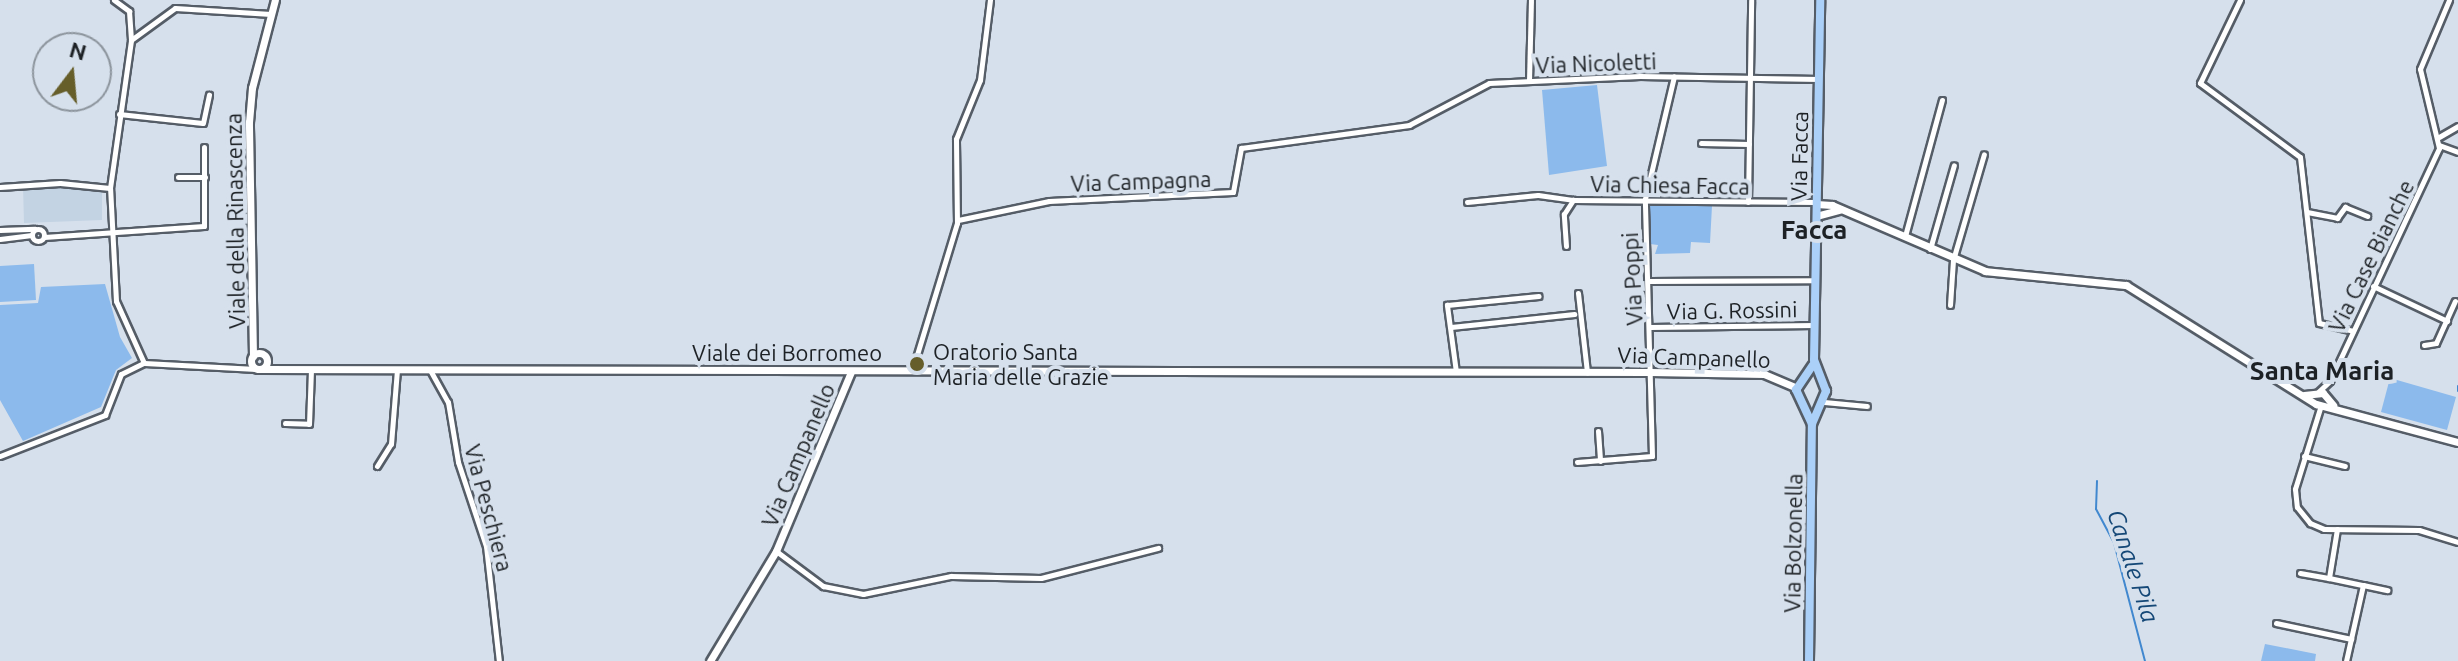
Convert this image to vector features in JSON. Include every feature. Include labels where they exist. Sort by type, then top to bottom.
[{"type":"main road","name":"Viale della Rinascenza","points":[[264,358],[253,355],[249,122],[275,0]]},
{"type":"main road","name":"Via Facca","points":[[1820,0],[1814,360],[1820,381]]},
{"type":"main road","points":[[1816,203],[1905,237],[1953,260],[2019,277],[2059,275],[2126,285],[2302,395],[2458,442]]},
{"type":"main road","points":[[1816,216],[1839,210]]},
{"type":"main road","points":[[253,355],[259,369]]},
{"type":"main road","points":[[259,369],[264,358]]},
{"type":"main road","name":"Viale dei Borromeo","points":[[264,358],[280,367]]},
{"type":"main road","name":"Via Facca","points":[[1805,380],[1814,360]]},
{"type":"main road","name":"Viale dei Borromeo","points":[[259,369],[851,372],[1416,370]]},
{"type":"main road","name":"Via Campanello","points":[[1416,370],[1764,374],[1797,388]]},
{"type":"main road","name":"Via Campanello","points":[[710,661],[776,551],[851,372]]},
{"type":"main road","points":[[1797,388],[1805,380],[1820,381],[1826,391],[1821,405],[1804,407]]},
{"type":"main road","name":"Via Bolzonella","points":[[1797,388],[1812,424]]},
{"type":"main road","name":"Via Bolzonella","points":[[1809,661],[1812,424],[1821,405]]},
{"type":"street","points":[[114,0],[129,11],[131,40],[110,188],[108,230],[116,301],[144,363]]},
{"type":"street","points":[[912,371],[958,220],[956,139],[980,80],[990,0]]},
{"type":"street","points":[[1529,81],[1531,0]]},
{"type":"street","points":[[1748,202],[1751,0]]},
{"type":"street","points":[[2240,0],[2202,70],[2200,83],[2293,148],[2300,157],[2319,323],[2353,331]]},
{"type":"street","name":"Via Case Bianche","points":[[2320,398],[2439,145],[2420,69],[2449,0]]},
{"type":"street","points":[[131,40],[175,8],[271,14]]},
{"type":"street","name":"Via Nicoletti","points":[[1385,130],[1409,125],[1480,86],[1529,81],[1674,76],[1819,79]]},
{"type":"street","name":"Via Poppi","points":[[1577,462],[1652,456],[1645,199],[1674,76]]},
{"type":"street","points":[[119,114],[203,123],[209,95]]},
{"type":"street","points":[[1905,237],[1942,100]]},
{"type":"street","points":[[2439,137],[2458,126]]},
{"type":"street","name":"Via Campagna","points":[[958,220],[1049,201],[1233,192],[1241,148],[1385,130]]},
{"type":"street","points":[[1701,143],[1749,144]]},
{"type":"street","points":[[2439,145],[2458,152]]},
{"type":"street","points":[[34,232],[36,241],[44,237],[108,230],[204,226],[204,147]]},
{"type":"street","points":[[1950,305],[1953,260],[1984,154]]},
{"type":"street","points":[[1930,250],[1954,165]]},
{"type":"street","points":[[178,177],[205,177]]},
{"type":"street","points":[[0,187],[60,183],[110,188]]},
{"type":"street","points":[[1467,202],[1538,195],[1573,200]]},
{"type":"street","name":"Via Chiesa Facca","points":[[1566,246],[1564,214],[1573,200],[1816,203]]},
{"type":"street","points":[[2307,212],[2337,218],[2345,207],[2367,216]]},
{"type":"street","points":[[0,230],[34,232]]},
{"type":"street","points":[[0,239],[34,232]]},
{"type":"street","points":[[1648,281],[1815,280]]},
{"type":"street","points":[[2373,286],[2447,321]]},
{"type":"street","name":"Via Campanello","points":[[1578,293],[1587,372]]},
{"type":"street","points":[[1456,372],[1447,305],[1539,296]]},
{"type":"street","points":[[2424,345],[2436,343],[2455,301]]},
{"type":"street","points":[[1451,327],[1574,314]]},
{"type":"street","name":"Via G. Rossini","points":[[1650,327],[1815,325]]},
{"type":"street","points":[[243,368],[253,355]]},
{"type":"street","points":[[0,456],[105,415],[121,374],[144,363],[259,369]]},
{"type":"street","points":[[285,423],[309,424],[311,368]]},
{"type":"street","points":[[377,466],[391,444],[397,369]]},
{"type":"street","name":"Via Peschiera","points":[[430,369],[448,402],[458,462],[486,546],[499,661]]},
{"type":"street","points":[[2320,398],[2295,489],[2297,507],[2310,523],[2337,529],[2419,530],[2458,542]]},
{"type":"street","points":[[1821,405],[1867,406]]},
{"type":"street","points":[[1598,431],[1600,461]]},
{"type":"street","points":[[2304,456],[2345,466]]},
{"type":"street","points":[[2329,578],[2337,529]]},
{"type":"street","name":"Via Campanello","points":[[776,551],[823,586],[863,594],[951,576],[1041,578],[1158,548]]},
{"type":"street","points":[[2300,573],[2387,590]]},
{"type":"street","points":[[2346,661],[2363,585]]},
{"type":"street","points":[[2276,623],[2351,639]]},
{"type":"shaded area","points":[[1597,85],[1607,166],[1549,175],[1542,90]]},
{"type":"shaded area","points":[[32,185],[33,191],[35,185],[96,187],[102,192],[102,220],[24,223],[23,186]]},
{"type":"shaded area","points":[[1649,206],[1712,206],[1710,243],[1691,242],[1690,253],[1655,254],[1658,245],[1650,244]]},
{"type":"shaded area","points":[[34,264],[36,300],[0,302],[0,266]]},
{"type":"shaded area","points":[[105,284],[120,337],[132,358],[116,370],[101,407],[23,441],[0,400],[0,305],[38,303],[41,287]]},
{"type":"shaded area","points":[[2390,378],[2456,397],[2447,430],[2381,412]]},
{"type":"shaded area","points":[[2265,644],[2316,654],[2315,661],[2261,661]]},
{"type":"waterway","points":[[2458,386],[2458,391]]},
{"type":"waterway","name":"Canale Pila","points":[[2097,481],[2096,509],[2114,543],[2145,661]]},
{"type":"place","name":"Oratorio Santa Maria delle Grazie","points":[[917,364]]},
{"type":"district","name":"Facca","points":[[1814,230]]},
{"type":"district","name":"Santa Maria","points":[[2322,371]]}]
